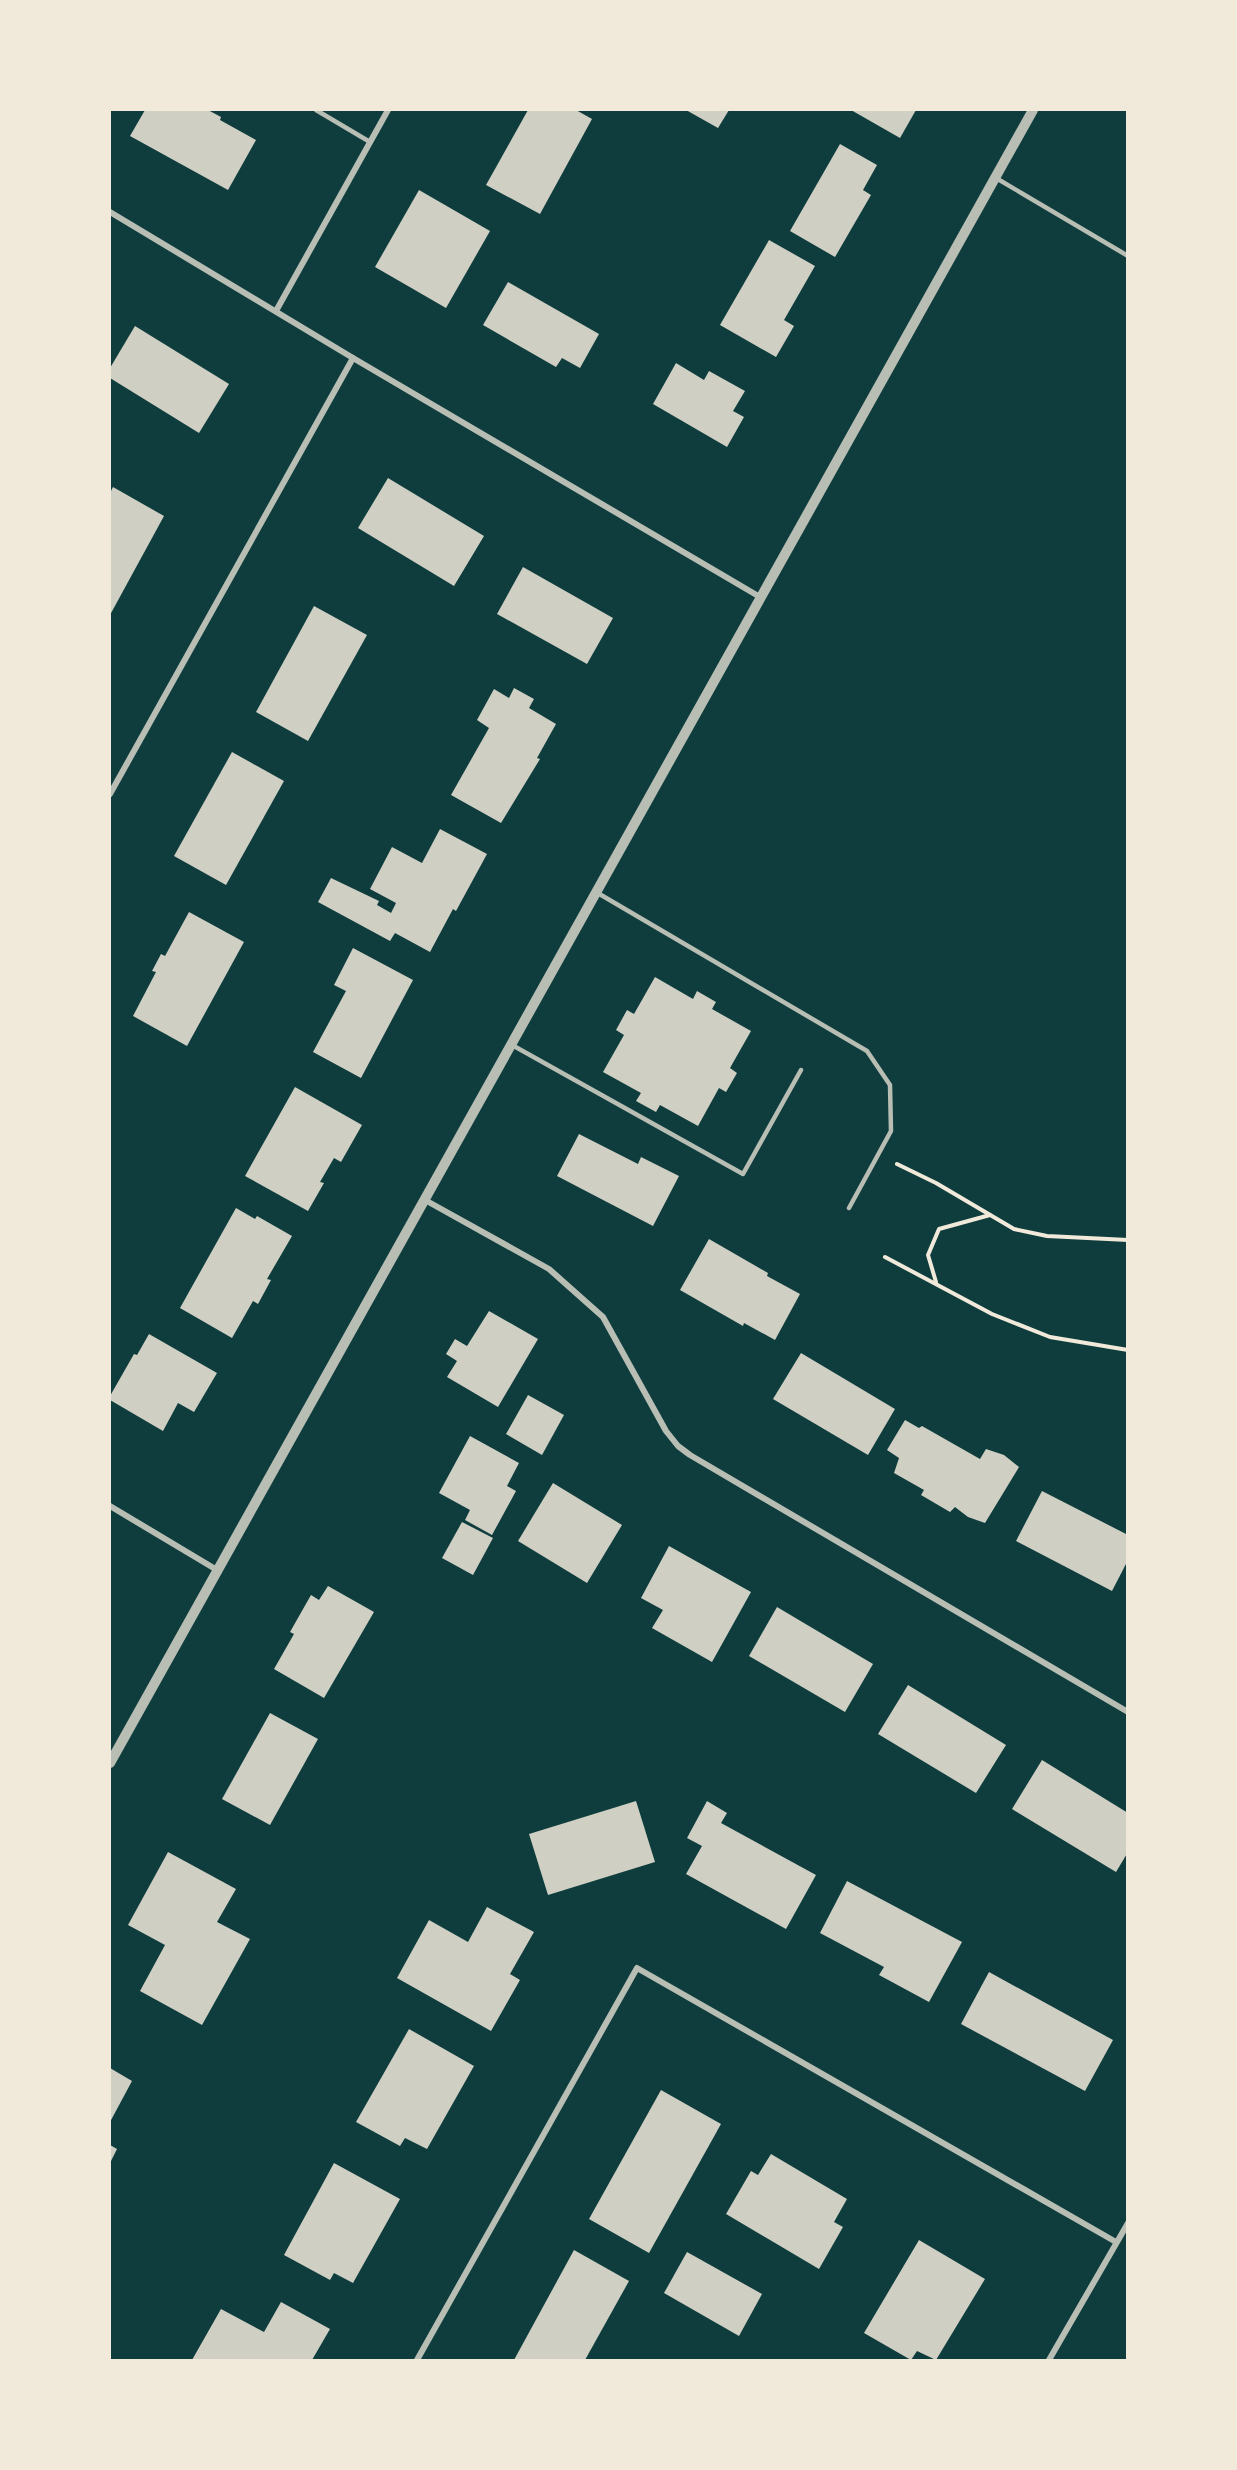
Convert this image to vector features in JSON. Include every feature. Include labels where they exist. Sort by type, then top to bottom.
[{"type":"street","points":[[276,311],[388,110]]},
{"type":"street","points":[[110,1764],[1033,110]]},
{"type":"street","points":[[110,212],[760,597]]},
{"type":"street","points":[[110,794],[353,358]]},
{"type":"street","points":[[425,1200],[549,1269],[603,1317],[666,1431],[678,1446],[690,1455],[1128,1712]]},
{"type":"street","points":[[110,1506],[217,1570]]},
{"type":"street","points":[[417,2361],[637,1968],[1116,2242]]},
{"type":"street","points":[[1049,2361],[1128,2223]]},
{"type":"lane","points":[[316,110],[370,142]]},
{"type":"lane","points":[[996,177],[1128,256]]},
{"type":"lane","points":[[596,892],[867,1051],[890,1085],[891,1131],[849,1209]]},
{"type":"lane","points":[[511,1044],[742,1174],[801,1070]]},
{"type":"path","points":[[878,1155],[936,1183],[1014,1229],[1047,1236],[1128,1240]]},
{"type":"path","points":[[936,1283],[927,1255],[939,1229],[990,1215]]},
{"type":"path","points":[[885,1257],[992,1314],[1050,1337],[1128,1350]]},
{"type":"building","points":[[145,110],[208,110],[221,117],[220,120],[256,140],[228,190],[130,136]]},
{"type":"building","points":[[528,110],[576,110],[592,119],[540,214],[486,185]]},
{"type":"building","points":[[686,110],[729,110],[718,128]]},
{"type":"building","points":[[851,110],[916,110],[900,138]]},
{"type":"building","points":[[840,144],[877,165],[863,190],[871,195],[835,257],[790,231]]},
{"type":"building","points":[[419,190],[490,231],[446,308],[375,267]]},
{"type":"building","points":[[769,240],[815,266],[784,320],[794,326],[776,357],[720,325]]},
{"type":"building","points":[[508,282],[599,334],[580,368],[562,358],[556,367],[483,325]]},
{"type":"building","points":[[135,326],[229,384],[199,433],[110,378],[110,368]]},
{"type":"building","points":[[676,363],[704,380],[709,371],[745,391],[733,411],[744,417],[727,447],[653,404]]},
{"type":"building","points":[[388,478],[484,536],[454,586],[358,528]]},
{"type":"building","points":[[113,487],[164,516],[110,615],[110,493]]},
{"type":"building","points":[[523,567],[613,618],[587,664],[497,614]]},
{"type":"building","points":[[314,606],[367,635],[308,741],[256,712]]},
{"type":"building","points":[[514,688],[534,699],[529,708],[556,724],[537,758],[540,759],[501,823],[451,795],[489,728],[477,720],[494,689],[509,698]]},
{"type":"building","points":[[232,752],[284,781],[226,885],[174,856]]},
{"type":"building","points":[[440,829],[487,854],[456,911],[453,909],[430,952],[395,933],[390,941],[318,902],[331,878],[379,901],[377,905],[391,913],[396,903],[370,889],[392,847],[422,863]]},
{"type":"building","points":[[189,912],[244,942],[187,1046],[133,1016],[156,972],[152,971],[161,954],[165,956]]},
{"type":"building","points":[[353,948],[413,980],[361,1078],[313,1052],[346,991],[334,985]]},
{"type":"building","points":[[655,977],[693,999],[697,991],[716,1002],[712,1009],[751,1031],[730,1068],[737,1073],[726,1092],[719,1088],[698,1126],[660,1105],[656,1112],[636,1101],[641,1093],[603,1072],[624,1035],[616,1030],[627,1010],[634,1014]]},
{"type":"building","points":[[295,1087],[362,1125],[341,1162],[334,1158],[320,1182],[324,1183],[308,1211],[245,1176]]},
{"type":"building","points":[[579,1134],[638,1164],[641,1157],[679,1176],[653,1226],[557,1176]]},
{"type":"building","points":[[236,1208],[255,1219],[257,1216],[292,1236],[267,1279],[271,1280],[258,1304],[253,1301],[232,1338],[180,1308]]},
{"type":"building","points":[[709,1239],[800,1294],[775,1340],[744,1323],[743,1326],[680,1290]]},
{"type":"building","points":[[489,1311],[538,1339],[498,1407],[447,1377],[457,1361],[446,1354],[455,1339],[467,1346]]},
{"type":"building","points":[[149,1334],[217,1373],[194,1412],[178,1403],[163,1431],[110,1400],[110,1396],[134,1354],[137,1355]]},
{"type":"building","points":[[801,1353],[895,1409],[868,1455],[773,1399]]},
{"type":"building","points":[[528,1395],[564,1415],[542,1455],[506,1434]]},
{"type":"building","points":[[905,1420],[919,1428],[922,1426],[980,1459],[986,1449],[1004,1455],[1019,1467],[985,1523],[968,1517],[955,1507],[950,1512],[921,1495],[924,1490],[894,1473],[899,1458],[887,1450]]},
{"type":"building","points":[[470,1436],[519,1463],[507,1486],[516,1491],[492,1535],[465,1520],[470,1510],[439,1493]]},
{"type":"building","points":[[553,1483],[622,1525],[587,1583],[518,1541]]},
{"type":"building","points":[[1042,1491],[1128,1535],[1128,1560],[1112,1591],[1016,1541]]},
{"type":"building","points":[[462,1522],[493,1538],[473,1575],[442,1558]]},
{"type":"building","points":[[669,1546],[751,1592],[712,1662],[652,1628],[663,1610],[641,1598]]},
{"type":"building","points":[[328,1586],[374,1612],[324,1698],[274,1669],[294,1634],[290,1632],[311,1595],[319,1600]]},
{"type":"building","points":[[777,1607],[873,1664],[845,1712],[749,1656]]},
{"type":"building","points":[[908,1685],[1006,1745],[976,1793],[878,1734]]},
{"type":"building","points":[[270,1713],[318,1739],[270,1825],[222,1799]]},
{"type":"building","points":[[1042,1760],[1128,1813],[1128,1852],[1116,1872],[1012,1809]]},
{"type":"building","points":[[636,1801],[655,1862],[548,1895],[529,1834]]},
{"type":"building","points":[[707,1801],[727,1813],[721,1823],[816,1875],[786,1929],[686,1874],[702,1846],[687,1838]]},
{"type":"building","points":[[168,1852],[236,1889],[217,1922],[250,1939],[202,2025],[140,1991],[165,1945],[128,1925]]},
{"type":"building","points":[[847,1881],[962,1942],[929,2002],[879,1975],[884,1967],[820,1933]]},
{"type":"building","points":[[487,1907],[534,1932],[510,1974],[520,1980],[491,2031],[397,1978],[429,1920],[468,1942]]},
{"type":"building","points":[[989,1972],[1113,2040],[1085,2091],[961,2024]]},
{"type":"building","points":[[409,2029],[474,2066],[427,2149],[405,2138],[400,2146],[356,2122]]},
{"type":"building","points":[[110,2068],[132,2081],[110,2122]]},
{"type":"building","points":[[661,2090],[721,2124],[649,2253],[589,2219]]},
{"type":"building","points":[[110,2145],[117,2149],[110,2163]]},
{"type":"building","points":[[771,2154],[847,2199],[834,2222],[843,2227],[819,2269],[726,2214],[751,2171],[758,2175]]},
{"type":"building","points":[[334,2163],[400,2199],[353,2283],[334,2273],[330,2280],[284,2255]]},
{"type":"building","points":[[919,2240],[985,2279],[936,2360],[917,2351],[911,2360],[864,2333]]},
{"type":"building","points":[[574,2250],[629,2281],[585,2360],[514,2360]]},
{"type":"building","points":[[687,2252],[762,2294],[739,2336],[664,2293]]},
{"type":"building","points":[[281,2302],[330,2329],[312,2360],[192,2360],[221,2309],[264,2332]]}]
